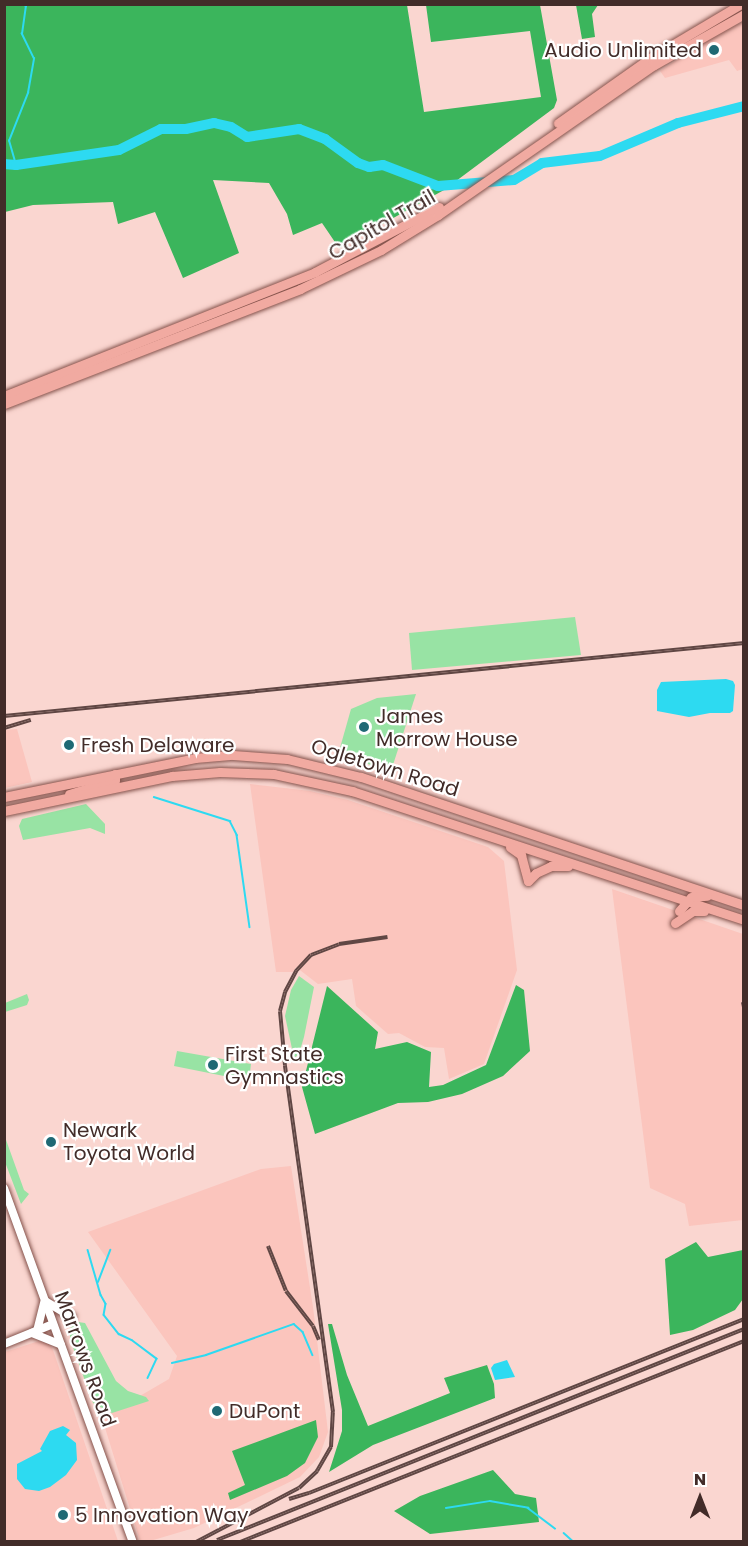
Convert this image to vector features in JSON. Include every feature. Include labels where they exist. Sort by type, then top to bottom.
[{"type":"main road","name":"Capitol Trail","points":[[4,404],[319,281],[381,250],[550,133],[650,58],[741,4]]},
{"type":"main road","name":"Capitol Trail","points":[[550,133],[654,65],[744,14]]},
{"type":"main road","name":"Capitol Trail","points":[[4,396],[315,272],[436,213]]},
{"type":"main road","name":"Ogletown Road","points":[[4,797],[188,759],[233,755],[287,759],[387,785],[744,906]]},
{"type":"main road","name":"Ogletown Road","points":[[7,811],[172,776],[198,773],[274,774],[332,785],[744,920]]},
{"type":"main road","points":[[59,800],[79,789],[115,780],[114,774]]},
{"type":"main road","points":[[332,785],[346,777],[387,785]]},
{"type":"main road","points":[[7,811],[18,801],[47,795],[74,784]]},
{"type":"main road","points":[[498,839],[520,854],[528,881],[550,866],[584,867]]},
{"type":"main road","points":[[679,911],[690,897],[702,895],[744,906]]},
{"type":"main road","points":[[675,924],[687,914],[700,910],[731,916]]},
{"type":"street","name":"Marrows Road","points":[[4,1188],[133,1542]]},
{"type":"street","points":[[34,1332],[42,1321],[45,1300],[72,1317]]},
{"type":"street","points":[[4,1344],[53,1324]]},
{"type":"street","points":[[34,1332],[62,1346]]},
{"type":"shaded area","points":[[743,22],[743,69],[737,71],[729,60],[665,78],[660,71],[712,37]]},
{"type":"shaded area","points":[[17,729],[32,782],[5,788],[5,730]]},
{"type":"shaded area","points":[[250,784],[310,791],[348,800],[488,847],[504,861],[517,970],[484,1064],[449,1079],[444,1048],[425,1047],[399,1033],[388,1034],[356,1006],[352,979],[318,984],[296,967],[293,972],[276,972]]},
{"type":"shaded area","points":[[612,889],[743,934],[743,1220],[689,1226],[685,1204],[650,1188]]},
{"type":"shaded area","points":[[291,1166],[313,1307],[328,1432],[319,1457],[300,1477],[194,1528],[150,1541],[140,1541],[102,1418],[169,1379],[177,1356],[88,1232],[261,1169]]},
{"type":"shaded area","points":[[42,1340],[49,1343],[53,1350],[118,1541],[5,1542],[5,1352]]},
{"type":"green space","points":[[4,5],[407,5],[424,112],[541,97],[530,31],[431,42],[426,5],[540,5],[557,100],[554,108],[444,190],[339,248],[322,223],[293,235],[287,214],[269,183],[213,180],[239,253],[183,278],[155,212],[118,224],[113,202],[33,205],[5,212]]},
{"type":"green space","points":[[576,5],[598,5],[592,14],[595,37],[582,39]]},
{"type":"green space","points":[[575,617],[581,655],[412,670],[409,633]]},
{"type":"green space","points":[[416,694],[391,771],[338,755],[351,709],[377,698]]},
{"type":"green space","points":[[86,804],[105,824],[105,834],[90,828],[23,840],[19,826],[22,819]]},
{"type":"green space","points":[[299,976],[314,987],[304,1037],[299,1054],[294,1058],[285,1016],[291,990]]},
{"type":"green space","points":[[516,985],[524,990],[530,1051],[503,1076],[462,1094],[428,1102],[398,1103],[315,1134],[302,1087],[327,986],[378,1032],[375,1049],[407,1042],[431,1052],[429,1087],[443,1085],[486,1065]]},
{"type":"green space","points":[[27,994],[29,1000],[27,1005],[5,1012],[5,1003]]},
{"type":"green space","name":"First State Gymnastics","points":[[177,1051],[251,1064],[249,1081],[174,1066]]},
{"type":"green space","points":[[5,1137],[24,1190],[29,1194],[21,1204],[5,1162]]},
{"type":"green space","points":[[696,1242],[708,1257],[743,1250],[743,1299],[735,1310],[693,1330],[670,1335],[665,1259]]},
{"type":"green space","points":[[78,1322],[85,1323],[116,1381],[128,1391],[146,1397],[149,1401],[112,1413],[93,1403],[71,1342],[69,1329]]},
{"type":"green space","points":[[328,1324],[332,1324],[347,1375],[368,1426],[450,1393],[444,1378],[487,1365],[494,1384],[495,1398],[373,1445],[329,1472],[342,1431],[342,1410]]},
{"type":"green space","points":[[316,1420],[318,1437],[305,1463],[287,1476],[230,1500],[228,1493],[245,1485],[232,1451]]},
{"type":"green space","points":[[493,1470],[515,1494],[536,1498],[539,1522],[430,1534],[394,1511],[420,1496]]},
{"type":"water","points":[[726,679],[733,681],[735,685],[733,711],[730,713],[710,713],[689,717],[657,711],[657,690],[661,682]]},
{"type":"water","points":[[507,1360],[515,1377],[495,1380],[491,1368],[494,1364]]},
{"type":"water","points":[[63,1426],[70,1430],[66,1435],[76,1443],[77,1460],[66,1475],[50,1487],[39,1491],[25,1489],[17,1479],[17,1464],[42,1451],[40,1449],[50,1431]]},
{"type":"waterway","points":[[16,165],[9,141],[28,93],[34,59],[22,34],[26,7],[24,4]]},
{"type":"waterway","points":[[4,164],[16,165],[119,150],[161,129],[186,129],[214,123],[231,127],[247,137],[299,129],[325,139],[358,163],[369,167],[383,165],[438,186],[514,180],[542,163],[600,156],[678,123],[744,106]]},
{"type":"waterway","points":[[154,797],[230,821],[237,835],[250,927]]},
{"type":"waterway","points":[[88,1250],[101,1295],[106,1304],[104,1315],[119,1334],[132,1340],[157,1359],[148,1378]]},
{"type":"waterway","points":[[98,1282],[110,1250]]},
{"type":"waterway","points":[[172,1363],[206,1355],[294,1324],[303,1332],[313,1355]]},
{"type":"waterway","points":[[446,1508],[490,1501],[528,1508],[555,1528]]},
{"type":"waterway","points":[[564,1533],[574,1542]]},
{"type":"railway","points":[[4,716],[744,643]]},
{"type":"railway","points":[[4,728],[31,720]]},
{"type":"railway","points":[[196,1542],[299,1488],[317,1471],[331,1447],[333,1412],[285,1065],[280,1011],[285,992],[296,971],[311,955],[339,944],[387,937]]},
{"type":"railway","points":[[743,1002],[744,1007]]},
{"type":"railway","points":[[268,1246],[286,1291],[313,1326],[319,1340]]},
{"type":"railway","points":[[289,1499],[744,1319]]},
{"type":"railway","points":[[217,1540],[744,1329]]},
{"type":"railway","points":[[240,1542],[744,1341]]},
{"type":"place","name":"Audio Unlimited","points":[[714,50]]},
{"type":"place","name":"James Morrow House","points":[[364,727]]},
{"type":"place","name":"Fresh Delaware","points":[[69,745]]},
{"type":"place","name":"First State Gymnastics","points":[[213,1065]]},
{"type":"place","name":"Newark Toyota World","points":[[51,1142]]},
{"type":"place","name":"DuPont","points":[[217,1411]]},
{"type":"place","name":"5 Innovation Way","points":[[63,1515]]}]
